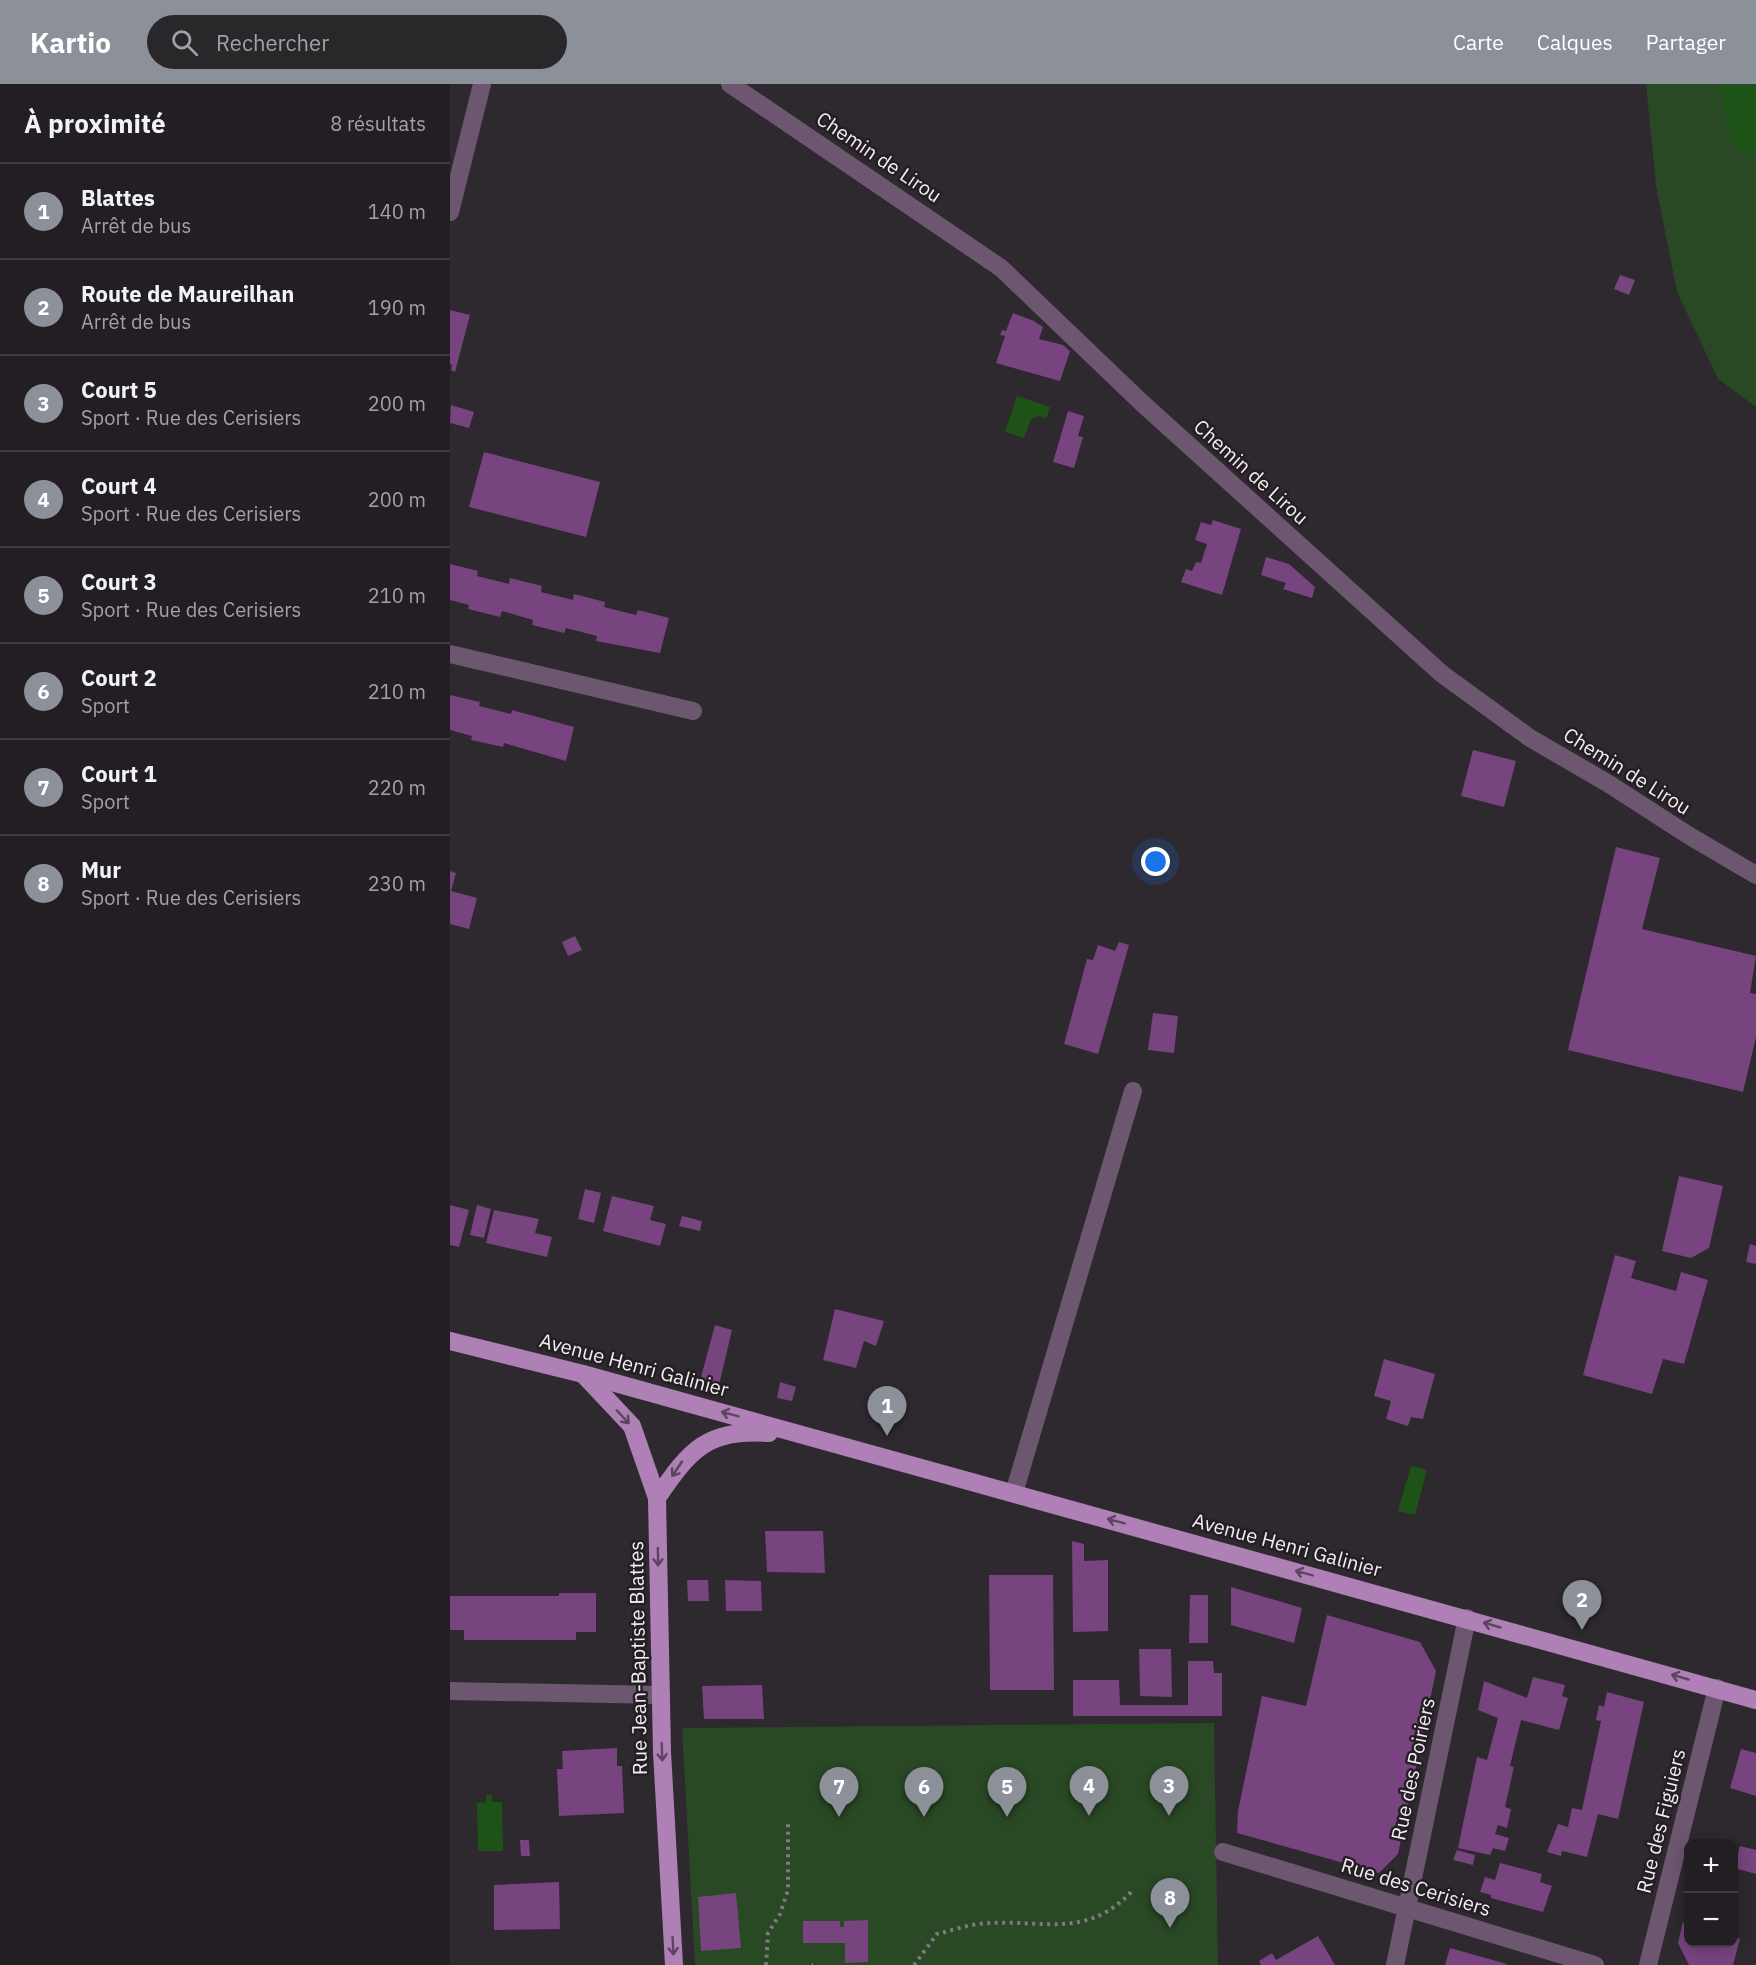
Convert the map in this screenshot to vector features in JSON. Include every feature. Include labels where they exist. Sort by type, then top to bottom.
[{"type":"main road","name":"Avenue Henri Galinier","points":[[450,1341],[583,1374],[807,1435],[1756,1700]]},
{"type":"main road","name":"Rue Jean-Baptiste Blattes","points":[[583,1374],[632,1426],[657,1498],[661,1695],[674,1965]]},
{"type":"main road","name":"Avenue Henri Galinier","points":[[657,1498],[685,1458],[706,1443],[742,1431],[807,1435]]},
{"type":"street","points":[[450,212],[482,84]]},
{"type":"street","name":"Chemin de Lirou","points":[[730,84],[1001,268],[1142,403],[1443,674],[1530,738],[1756,875]]},
{"type":"street","points":[[450,654],[693,711]]},
{"type":"street","points":[[1014,1493],[1132,1091]]},
{"type":"street","name":"Rue des Poiriers","points":[[1395,1965],[1467,1618]]},
{"type":"street","name":"Rue des Figuiers","points":[[1648,1965],[1717,1688]]},
{"type":"street","points":[[450,1691],[661,1695]]},
{"type":"street","name":"Rue des Cerisiers","points":[[1223,1852],[1596,1965]]},
{"type":"path","points":[[766,1965],[768,1933],[780,1914],[788,1890],[788,1822]]},
{"type":"path","points":[[914,1965],[937,1934],[978,1924],[1065,1925],[1099,1918],[1131,1892]]},
{"type":"shaded area","points":[[1646,84],[1756,84],[1756,407],[1718,379],[1677,292],[1656,186]]},
{"type":"shaded area","points":[[1017,396],[1050,407],[1046,419],[1038,416],[1031,419],[1024,438],[1005,432]]},
{"type":"shaded area","points":[[1411,1466],[1427,1470],[1415,1515],[1398,1511]]},
{"type":"shaded area","points":[[1214,1723],[1218,1965],[695,1965],[682,1728]]},
{"type":"shaded area","points":[[486,1795],[492,1795],[492,1802],[502,1802],[503,1851],[478,1851],[477,1803],[486,1802]]},
{"type":"building","points":[[1620,275],[1635,280],[1629,295],[1614,289]]},
{"type":"building","points":[[450,310],[470,315],[455,372],[451,370],[452,365],[450,364]]},
{"type":"building","points":[[1013,313],[1043,327],[1039,339],[1063,345],[1070,351],[1060,381],[996,363],[1005,336],[1000,335],[1002,330],[1006,331]]},
{"type":"building","points":[[451,405],[474,412],[469,428],[450,423]]},
{"type":"building","points":[[1068,411],[1084,416],[1078,436],[1083,437],[1074,468],[1053,462]]},
{"type":"building","points":[[484,452],[600,482],[586,537],[469,507]]},
{"type":"building","points":[[1213,520],[1241,529],[1222,595],[1181,582],[1186,569],[1192,571],[1196,562],[1201,563],[1207,544],[1195,540],[1201,522],[1211,525]]},
{"type":"building","points":[[1266,557],[1289,564],[1315,587],[1312,598],[1283,589],[1286,583],[1261,575]]},
{"type":"building","points":[[450,564],[478,571],[477,576],[509,584],[510,578],[542,586],[541,592],[573,600],[574,594],[605,602],[604,607],[636,615],[638,610],[669,618],[660,653],[596,641],[597,636],[566,628],[564,633],[532,625],[533,620],[502,611],[500,617],[468,609],[469,605],[450,600]]},
{"type":"building","points":[[450,695],[480,702],[479,706],[511,714],[512,710],[574,727],[566,761],[504,743],[503,747],[471,740],[472,736],[450,730]]},
{"type":"building","points":[[1473,750],[1516,761],[1504,807],[1461,796]]},
{"type":"building","points":[[1616,847],[1660,858],[1642,929],[1756,956],[1750,993],[1756,994],[1756,1037],[1743,1092],[1568,1050]]},
{"type":"building","points":[[450,871],[456,873],[451,891],[477,898],[469,929],[450,924]]},
{"type":"building","points":[[575,936],[582,950],[568,956],[562,942]]},
{"type":"building","points":[[1119,942],[1129,945],[1098,1054],[1064,1044],[1087,959],[1093,960],[1098,945],[1115,951]]},
{"type":"building","points":[[1153,1013],[1178,1016],[1174,1053],[1148,1050]]},
{"type":"building","points":[[1679,1176],[1723,1186],[1709,1248],[1691,1258],[1662,1251]]},
{"type":"building","points":[[585,1189],[601,1193],[594,1223],[578,1219]]},
{"type":"building","points":[[612,1196],[654,1206],[650,1220],[666,1224],[660,1246],[603,1231]]},
{"type":"building","points":[[450,1205],[469,1210],[459,1247],[450,1245]]},
{"type":"building","points":[[477,1205],[491,1209],[484,1238],[470,1235]]},
{"type":"building","points":[[494,1210],[539,1219],[535,1233],[552,1237],[547,1257],[486,1243]]},
{"type":"building","points":[[682,1216],[702,1221],[700,1231],[679,1226]]},
{"type":"building","points":[[1750,1244],[1756,1246],[1756,1264],[1746,1262]]},
{"type":"building","points":[[1615,1255],[1636,1261],[1631,1278],[1676,1291],[1681,1272],[1708,1280],[1684,1364],[1663,1359],[1652,1394],[1583,1375]]},
{"type":"building","points":[[835,1309],[884,1321],[876,1346],[864,1341],[856,1368],[823,1360]]},
{"type":"building","points":[[715,1325],[732,1330],[719,1385],[700,1381]]},
{"type":"building","points":[[1384,1359],[1435,1374],[1423,1419],[1411,1417],[1408,1426],[1386,1419],[1391,1401],[1374,1396]]},
{"type":"building","points":[[780,1382],[796,1387],[792,1401],[777,1398]]},
{"type":"building","points":[[765,1531],[823,1531],[825,1573],[767,1572]]},
{"type":"building","points":[[1072,1541],[1084,1544],[1084,1561],[1108,1560],[1108,1631],[1073,1632]]},
{"type":"building","points":[[989,1575],[1053,1575],[1054,1690],[990,1690]]},
{"type":"building","points":[[687,1580],[708,1580],[709,1601],[688,1601]]},
{"type":"building","points":[[725,1580],[761,1581],[762,1611],[726,1611]]},
{"type":"building","points":[[1231,1587],[1302,1608],[1294,1643],[1231,1625]]},
{"type":"building","points":[[559,1593],[596,1593],[596,1632],[576,1632],[576,1640],[464,1640],[464,1630],[450,1630],[450,1596],[559,1596]]},
{"type":"building","points":[[1190,1595],[1208,1595],[1208,1643],[1189,1643]]},
{"type":"building","points":[[1327,1615],[1420,1642],[1436,1671],[1398,1854],[1379,1873],[1237,1833],[1238,1811],[1262,1696],[1306,1706]]},
{"type":"building","points":[[1139,1649],[1171,1649],[1172,1697],[1140,1696]]},
{"type":"building","points":[[1188,1661],[1213,1661],[1214,1673],[1222,1673],[1222,1716],[1073,1716],[1073,1680],[1119,1680],[1120,1705],[1188,1705]]},
{"type":"building","points":[[1533,1677],[1565,1685],[1562,1696],[1568,1698],[1559,1730],[1521,1720],[1510,1766],[1514,1767],[1505,1807],[1511,1809],[1507,1828],[1498,1825],[1495,1834],[1509,1838],[1505,1851],[1493,1848],[1490,1855],[1458,1848],[1477,1757],[1487,1760],[1498,1718],[1478,1710],[1484,1681],[1527,1698]]},
{"type":"building","points":[[762,1685],[764,1719],[704,1719],[702,1686]]},
{"type":"building","points":[[1607,1692],[1644,1702],[1618,1819],[1598,1814],[1587,1857],[1562,1851],[1561,1856],[1547,1852],[1558,1824],[1568,1827],[1572,1808],[1582,1810],[1601,1721],[1596,1720],[1599,1705],[1604,1707]]},
{"type":"building","points":[[617,1748],[617,1766],[622,1766],[624,1813],[559,1816],[557,1769],[563,1769],[562,1751]]},
{"type":"building","points":[[1741,1749],[1756,1753],[1756,1796],[1730,1788]]},
{"type":"building","points":[[520,1840],[529,1840],[530,1856],[521,1856]]},
{"type":"building","points":[[1740,1846],[1756,1850],[1756,1874],[1738,1869]]},
{"type":"building","points":[[1457,1850],[1475,1855],[1473,1865],[1453,1860]]},
{"type":"building","points":[[1500,1863],[1542,1874],[1540,1882],[1552,1886],[1543,1912],[1491,1898],[1491,1895],[1480,1892],[1485,1877],[1495,1880]]},
{"type":"building","points":[[559,1882],[560,1929],[494,1930],[494,1885]]},
{"type":"building","points":[[736,1893],[741,1948],[701,1951],[698,1897]]},
{"type":"building","points":[[868,1920],[868,1962],[845,1963],[845,1943],[803,1943],[803,1921],[840,1921],[840,1927],[844,1927],[844,1921]]},
{"type":"building","points":[[1683,1922],[1684,1947],[1738,1947],[1733,1965],[1689,1965],[1678,1943]]},
{"type":"building","points":[[1318,1936],[1335,1965],[1261,1965],[1259,1961],[1272,1953],[1276,1960]]},
{"type":"building","points":[[1450,1948],[1507,1964],[1445,1965]]},
{"type":"waterway","points":[[1748,84],[1756,126]]},
{"type":"place","name":"Blattes","points":[[887,1436]]},
{"type":"place","name":"Route de Maureilhan","points":[[1582,1630]]},
{"type":"place","name":"Court 4","points":[[1089,1816]]},
{"type":"place","name":"Court 5","points":[[1169,1816]]},
{"type":"place","name":"Court 1","points":[[839,1817]]},
{"type":"place","name":"Court 2","points":[[924,1817]]},
{"type":"place","name":"Court 3","points":[[1007,1817]]},
{"type":"place","name":"Mur","points":[[1170,1928]]}]
